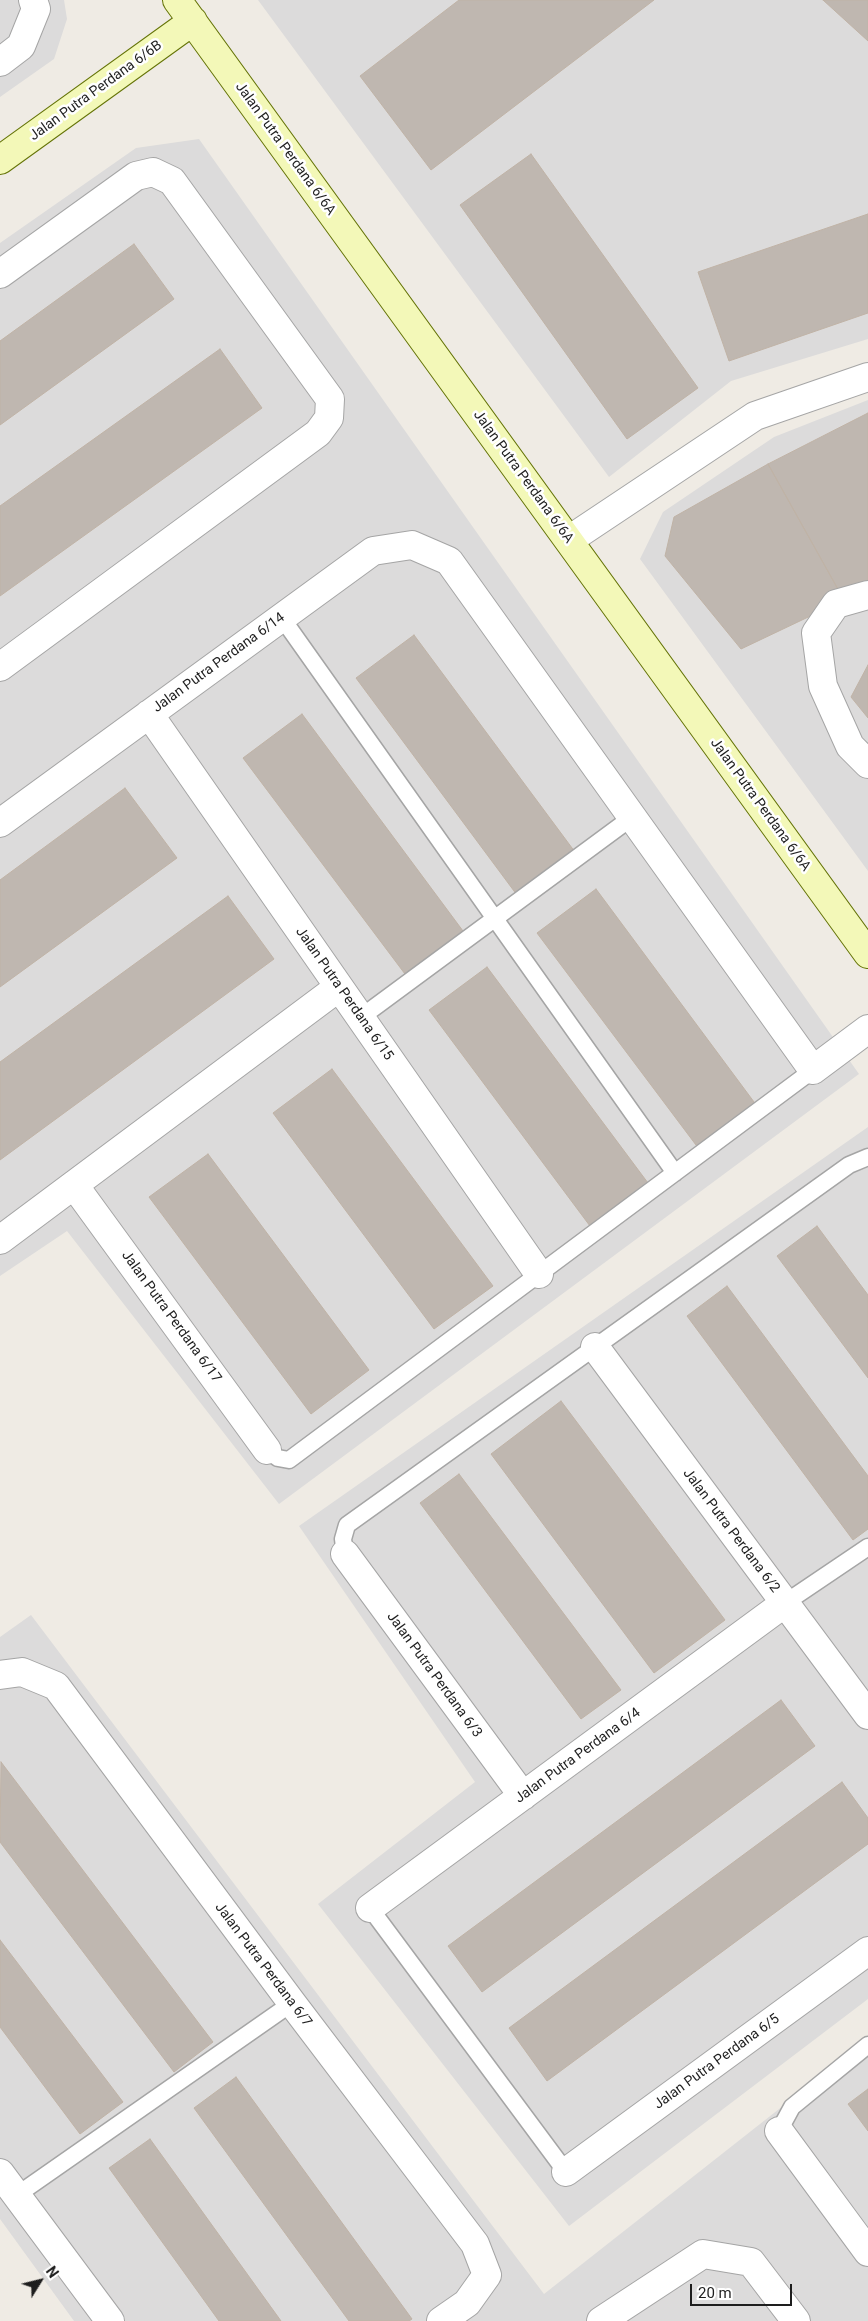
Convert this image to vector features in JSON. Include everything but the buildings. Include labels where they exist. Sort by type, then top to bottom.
[{"type":"street","points":[[0,62],[21,46],[36,9],[33,0]]},
{"type":"street","name":"Jalan Putra Perdana 6/6B","points":[[0,160],[185,10]]},
{"type":"street","name":"Jalan Putra Perdana 6/6A","points":[[185,10],[868,954]]},
{"type":"street","points":[[0,274],[136,176],[153,172],[172,180],[330,399],[329,418],[318,433],[0,667]]},
{"type":"street","points":[[569,540],[755,416],[868,377]]},
{"type":"street","name":"Jalan Putra Perdana 6/14","points":[[0,823],[373,551],[412,545],[449,561],[631,818]]},
{"type":"street","points":[[868,595],[836,604],[816,633],[823,686],[850,746],[868,764]]},
{"type":"street","name":"Jalan Putra Perdana 6/15","points":[[148,714],[539,1274]]},
{"type":"street","points":[[631,818],[812,1070],[868,1029]]},
{"type":"street","points":[[0,1240],[339,987]]},
{"type":"street","name":"Jalan Putra Perdana 6/17","points":[[74,1184],[267,1450]]},
{"type":"street","name":"Jalan Putra Perdana 6/2","points":[[595,1347],[868,1715]]},
{"type":"street","name":"Jalan Putra Perdana 6/3","points":[[345,1554],[523,1796]]},
{"type":"street","name":"Jalan Putra Perdana 6/4","points":[[370,1908],[785,1603]]},
{"type":"street","name":"Jalan Putra Perdana 6/7","points":[[11,1673],[56,1686],[292,2004],[475,2244],[488,2275],[467,2303],[441,2321]]},
{"type":"street","name":"Jalan Putra Perdana 6/5","points":[[566,2172],[868,1951]]},
{"type":"street","points":[[780,2131],[868,2252]]},
{"type":"street","points":[[0,2173],[110,2321]]},
{"type":"street","points":[[601,2321],[703,2254],[751,2262],[796,2321]]},
{"type":"lane","points":[[282,618],[675,1173]]},
{"type":"lane","points":[[360,1018],[631,818]]},
{"type":"lane","points":[[267,1450],[278,1458],[289,1460],[812,1070]]},
{"type":"lane","points":[[345,1554],[343,1539],[347,1525],[849,1165],[868,1157]]},
{"type":"lane","points":[[785,1603],[868,1546]]},
{"type":"lane","points":[[370,1908],[566,2172]]},
{"type":"lane","points":[[17,2196],[292,2004]]},
{"type":"lane","points":[[780,2131],[792,2106],[868,2045]]},
{"type":"shaded area","points":[[0,0],[64,0],[67,19],[54,59],[0,97]]},
{"type":"shaded area","points":[[258,0],[868,0],[868,339],[731,381],[609,477]]},
{"type":"shaded area","points":[[199,139],[859,1074],[279,1504],[67,1231],[0,1276],[0,243],[136,148]]},
{"type":"shaded area","points":[[868,400],[868,871],[640,559],[663,512],[774,437]]},
{"type":"shaded area","points":[[868,1127],[868,1999],[569,2226],[318,1904],[475,1782],[299,1526]]},
{"type":"shaded area","points":[[31,1615],[544,2294],[868,2039],[868,2321],[74,2321],[0,2219],[0,1637]]}]
